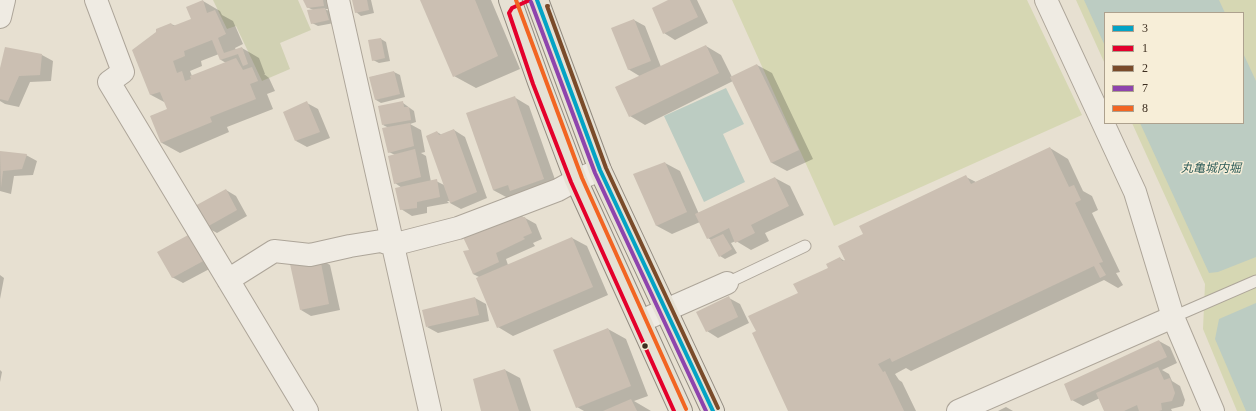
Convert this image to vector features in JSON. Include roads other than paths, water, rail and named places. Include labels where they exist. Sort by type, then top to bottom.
[{"type":"main road","points":[[681,411],[576,180],[539,82],[513,7],[541,1],[600,170],[713,411]]},
{"type":"street","points":[[0,17],[4,0]]},
{"type":"street","points":[[96,0],[123,72],[109,82],[307,411]]},
{"type":"street","points":[[338,0],[430,411]]},
{"type":"street","points":[[1046,0],[1135,192],[1173,316],[1213,411]]},
{"type":"street","points":[[228,280],[274,251],[310,255],[381,241],[392,245],[458,228],[558,190],[576,180],[600,170]]},
{"type":"street","points":[[641,321],[727,283]]},
{"type":"street","points":[[958,411],[1173,316]]},
{"type":"lane","points":[[727,283],[805,246]]},
{"type":"lane","points":[[1173,316],[1256,281]]},
{"type":"water","points":[[1084,0],[1219,0],[1225,12],[1104,12],[1104,44]]},
{"type":"water","name":"丸亀城内堀","points":[[1244,55],[1256,81],[1256,257],[1218,272],[1209,273],[1140,124],[1244,124]]},
{"type":"water","points":[[726,88],[744,124],[723,134],[745,182],[704,202],[664,116]]},
{"type":"water","points":[[1256,303],[1256,411],[1246,411],[1215,339],[1219,319]]}]
